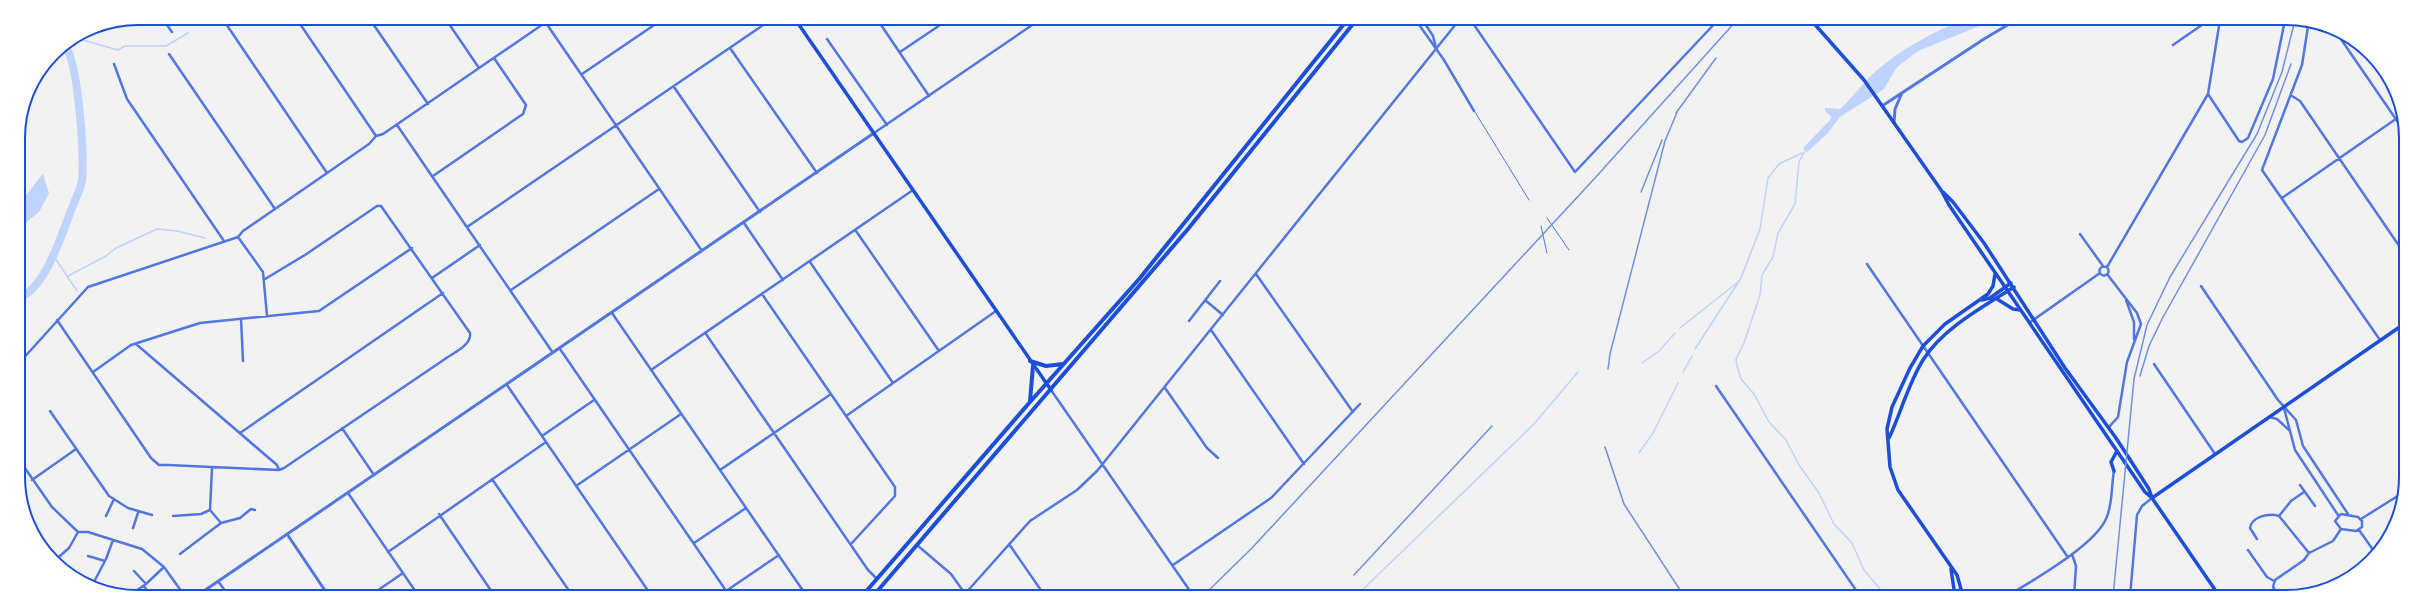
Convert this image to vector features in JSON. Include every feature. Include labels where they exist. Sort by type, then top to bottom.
[{"type":"highway","points":[[867,590],[1063,364],[1140,278],[1343,25]]},
{"type":"highway","points":[[878,590],[1188,229],[1352,25]]},
{"type":"highway","points":[[1030,362],[1046,366],[1063,364]]},
{"type":"highway","points":[[1030,402],[1033,366]]},
{"type":"main road","points":[[799,25],[1030,362],[1051,390]]},
{"type":"main road","points":[[1815,25],[1864,80],[1941,190],[1967,219],[2014,287],[2065,368],[2108,427],[2148,487],[2152,498],[2215,590]]},
{"type":"main road","points":[[1941,190],[1949,206],[2005,290],[2145,492],[2152,498]]},
{"type":"main road","points":[[1961,590],[1957,575],[1951,569],[1898,490],[1890,467],[1887,429],[1892,407],[1910,368],[1923,346],[1938,330],[1991,290],[1995,274]]},
{"type":"main road","points":[[1888,439],[1915,375],[1928,353],[1944,336],[1997,298],[2011,283]]},
{"type":"main road","points":[[1979,300],[1990,298],[2014,287]]},
{"type":"main road","points":[[1997,298],[2013,309],[2020,310]]},
{"type":"main road","points":[[2152,498],[2399,327]]},
{"type":"main road","points":[[2114,470],[2111,462],[2117,451]]},
{"type":"main road","points":[[1951,569],[1954,590]]},
{"type":"street","points":[[167,25],[172,32]]},
{"type":"street","points":[[227,25],[327,173]]},
{"type":"street","points":[[301,25],[376,136]]},
{"type":"street","points":[[374,25],[428,104]]},
{"type":"street","points":[[450,25],[479,68]]},
{"type":"street","points":[[25,356],[88,287],[207,249],[238,237],[243,231],[369,144],[376,136],[383,134],[397,125],[543,25]]},
{"type":"street","points":[[547,25],[703,251]]},
{"type":"street","points":[[582,74],[653,25]]},
{"type":"street","points":[[467,227],[763,25]]},
{"type":"street","points":[[881,25],[929,96]]},
{"type":"street","points":[[900,52],[940,25]]},
{"type":"street","points":[[205,590],[1032,25]]},
{"type":"street","points":[[1419,25],[1427,39],[1436,48],[1474,111]]},
{"type":"street","points":[[1426,25],[1433,36],[1436,48]]},
{"type":"street","points":[[969,590],[1030,521],[1077,490],[1102,465],[1455,25]]},
{"type":"street","points":[[1474,25],[1575,172],[1713,25]]},
{"type":"street","points":[[1882,106],[2008,25]]},
{"type":"street","points":[[2173,45],[2202,25]]},
{"type":"street","points":[[2108,427],[2118,417],[2127,362],[2134,340],[2141,326],[2140,319],[2107,274],[2107,267],[2208,94],[2219,25]]},
{"type":"street","points":[[2208,94],[2239,141],[2242,142],[2248,138],[2273,80],[2284,25]]},
{"type":"street","points":[[2308,27],[2302,65],[2292,96],[2262,170],[2380,340]]},
{"type":"street","points":[[827,39],[887,124]]},
{"type":"street","points":[[2340,39],[2398,122]]},
{"type":"street","points":[[730,48],[817,173]]},
{"type":"street","points":[[169,54],[275,209]]},
{"type":"street","points":[[433,176],[526,110],[526,105],[494,58]]},
{"type":"street","points":[[114,64],[127,99],[225,241]]},
{"type":"street","points":[[674,87],[760,212]]},
{"type":"street","points":[[1894,124],[1895,109],[1902,93]]},
{"type":"street","points":[[2292,96],[2300,101],[2399,246]]},
{"type":"street","points":[[2282,198],[2396,119]]},
{"type":"street","points":[[397,125],[554,353]]},
{"type":"street","points":[[511,290],[659,188]]},
{"type":"street","points":[[651,370],[856,231],[913,190]]},
{"type":"street","points":[[57,320],[151,458],[159,465],[212,468],[279,470],[468,342],[471,337],[470,333],[443,293],[381,206],[265,279]]},
{"type":"street","points":[[744,223],[784,280]]},
{"type":"street","points":[[856,231],[938,351]]},
{"type":"street","points":[[2080,234],[2103,266],[2107,267]]},
{"type":"street","points":[[238,237],[263,272],[265,279],[267,316]]},
{"type":"street","points":[[432,278],[480,245]]},
{"type":"street","points":[[93,372],[136,344],[200,323],[319,311],[412,248]]},
{"type":"street","points":[[810,262],[893,383]]},
{"type":"street","points":[[1867,264],[2067,556]]},
{"type":"street","points":[[2028,323],[2100,273],[2100,269],[2103,266]]},
{"type":"street","points":[[2100,273],[2107,274]]},
{"type":"street","points":[[1256,274],[1353,412]]},
{"type":"street","points":[[1189,321],[1220,282]]},
{"type":"street","points":[[2201,286],[2284,407],[2296,420],[2306,452],[2348,514]]},
{"type":"street","points":[[240,433],[443,293]]},
{"type":"street","points":[[762,294],[895,487],[896,492],[851,544]]},
{"type":"street","points":[[1206,300],[1223,315]]},
{"type":"street","points":[[2126,300],[2134,322],[2134,340]]},
{"type":"street","points":[[846,416],[996,311]]},
{"type":"street","points":[[612,313],[803,590]]},
{"type":"street","points":[[241,319],[243,361]]},
{"type":"street","points":[[1211,330],[1304,464]]},
{"type":"street","points":[[706,333],[868,570],[877,579]]},
{"type":"street","points":[[136,344],[277,465],[279,470]]},
{"type":"street","points":[[560,349],[725,590],[779,556]]},
{"type":"street","points":[[2154,364],[2215,454]]},
{"type":"street","points":[[507,385],[648,590]]},
{"type":"street","points":[[1716,386],[1856,590]]},
{"type":"street","points":[[1165,388],[1207,448],[1218,458]]},
{"type":"street","points":[[1051,390],[1189,590]]},
{"type":"street","points":[[720,470],[831,394]]},
{"type":"street","points":[[542,436],[594,400]]},
{"type":"street","points":[[1173,565],[1271,498],[1360,404]]},
{"type":"street","points":[[2284,407],[2295,450],[2338,515]]},
{"type":"street","points":[[50,411],[100,485],[114,499],[138,513],[152,515]]},
{"type":"street","points":[[576,486],[681,414]]},
{"type":"street","points":[[2269,417],[2277,419],[2290,432]]},
{"type":"street","points":[[342,428],[374,475]]},
{"type":"street","points":[[388,552],[439,514],[546,442]]},
{"type":"street","points":[[32,480],[76,449]]},
{"type":"street","points":[[212,468],[210,510],[221,523]]},
{"type":"street","points":[[25,470],[52,506],[78,532],[113,540],[142,549],[164,567],[180,590]]},
{"type":"street","points":[[2017,590],[2072,554],[2092,537],[2106,520],[2109,510],[2114,470]]},
{"type":"street","points":[[492,479],[569,590]]},
{"type":"street","points":[[2300,485],[2314,506]]},
{"type":"street","points":[[2279,516],[2291,501],[2304,492]]},
{"type":"street","points":[[348,493],[415,590]]},
{"type":"street","points":[[2361,519],[2397,496]]},
{"type":"street","points":[[2131,590],[2137,516],[2142,506],[2152,498]]},
{"type":"street","points":[[106,516],[114,499]]},
{"type":"street","points":[[694,543],[746,508]]},
{"type":"street","points":[[173,516],[201,514],[210,510]]},
{"type":"street","points":[[180,554],[221,523],[240,518],[251,510],[255,510]]},
{"type":"street","points":[[133,528],[138,513]]},
{"type":"street","points":[[439,514],[491,590]]},
{"type":"street","points":[[2338,515],[2348,514],[2361,519]]},
{"type":"street","points":[[2338,515],[2335,522],[2341,530]]},
{"type":"street","points":[[2257,539],[2250,528],[2252,523],[2263,516],[2279,516]]},
{"type":"street","points":[[2279,516],[2309,553]]},
{"type":"street","points":[[2359,530],[2363,525],[2361,519]]},
{"type":"street","points":[[2341,530],[2359,530]]},
{"type":"street","points":[[2275,590],[2273,587],[2274,581],[2304,560],[2309,553],[2333,541],[2341,530]]},
{"type":"street","points":[[2359,530],[2373,550]]},
{"type":"street","points":[[58,557],[69,548],[78,532]]},
{"type":"street","points":[[286,534],[325,590]]},
{"type":"street","points":[[95,580],[105,561],[113,540]]},
{"type":"street","points":[[917,544],[951,574],[962,590]]},
{"type":"street","points":[[1009,544],[1041,590]]},
{"type":"street","points":[[2248,550],[2267,577],[2274,581]]},
{"type":"street","points":[[2072,554],[2076,566],[2074,590]]},
{"type":"street","points":[[88,556],[105,561]]},
{"type":"street","points":[[138,590],[164,567]]},
{"type":"street","points":[[134,571],[147,590]]},
{"type":"street","points":[[378,590],[403,573]]},
{"type":"street","points":[[218,581],[224,590]]},
{"type":"lane","points":[[1474,111],[1529,200]]},
{"type":"lane","points":[[1547,218],[1569,250]]},
{"type":"lane","points":[[1541,226],[1547,253]]},
{"type":"water","points":[[1952,25],[1982,25],[1918,51],[1897,67],[1884,89],[1840,117],[1827,134],[1807,152],[1803,148],[1832,117],[1825,111],[1825,108],[1840,109],[1876,71],[1896,55]]},
{"type":"water","points":[[43,174],[49,193],[39,212],[25,223],[25,197]]},
{"type":"waterway","points":[[82,40],[118,50],[125,46],[166,46],[188,33]]},
{"type":"waterway","points":[[25,294],[37,283],[52,259],[82,180],[83,168],[80,110],[74,70],[67,50]]},
{"type":"waterway","points":[[1806,149],[1799,162],[1795,204],[1778,233],[1773,257],[1762,275],[1760,295],[1744,343],[1736,359],[1737,366],[1741,379],[1754,394],[1769,422],[1786,440],[1799,465],[1819,493],[1834,524],[1852,543],[1864,570],[1881,590]]},
{"type":"waterway","points":[[1695,349],[1741,278],[1760,229],[1768,178],[1779,164],[1802,153]]},
{"type":"waterway","points":[[68,276],[106,256],[116,248],[157,229],[177,231],[205,238]]},
{"type":"waterway","points":[[53,255],[77,291]]},
{"type":"waterway","points":[[1680,328],[1738,282]]},
{"type":"waterway","points":[[1642,363],[1659,351],[1675,333]]},
{"type":"waterway","points":[[1683,372],[1692,356]]},
{"type":"waterway","points":[[1362,590],[1534,424],[1578,372]]},
{"type":"waterway","points":[[1639,453],[1653,433],[1678,383]]},
{"type":"railway","points":[[1209,590],[1252,548],[1595,178],[1733,25]]},
{"type":"railway","points":[[2114,590],[2134,379],[2147,325],[2170,277],[2257,134],[2282,72],[2294,26]]},
{"type":"railway","points":[[1676,113],[1716,58]]},
{"type":"railway","points":[[2140,376],[2149,346],[2162,319],[2265,135],[2291,64]]},
{"type":"railway","points":[[1608,369],[1610,354],[1665,141],[1678,110]]},
{"type":"railway","points":[[1641,192],[1662,140]]},
{"type":"railway","points":[[1354,575],[1492,426]]},
{"type":"railway","points":[[1605,447],[1624,504],[1680,590]]}]
